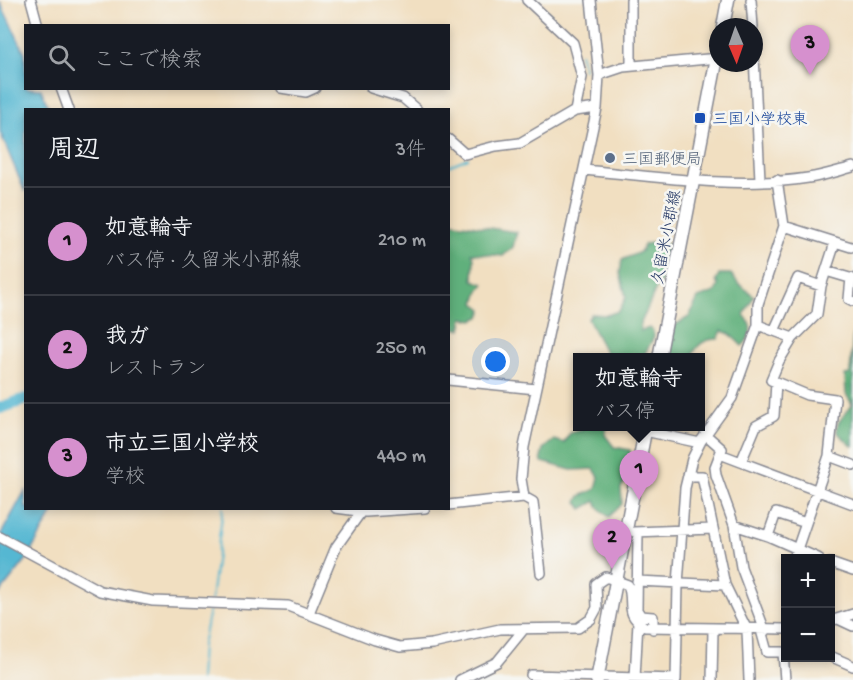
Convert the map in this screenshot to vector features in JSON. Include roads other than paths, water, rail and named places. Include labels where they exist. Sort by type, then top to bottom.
[{"type":"main road","points":[[725,18],[728,0]]},
{"type":"main road","name":"久留米小郡線","points":[[660,353],[715,72]]},
{"type":"main road","points":[[598,679],[616,579],[632,532],[645,431]]},
{"type":"street","points":[[31,0],[37,24]]},
{"type":"street","points":[[527,0],[573,43],[582,77],[575,111]]},
{"type":"street","points":[[541,573],[534,505],[524,496],[521,471],[536,389],[597,108],[599,75],[591,0]]},
{"type":"street","points":[[631,0],[631,66]]},
{"type":"street","points":[[752,0],[753,18]]},
{"type":"street","points":[[599,75],[631,66],[709,57]]},
{"type":"street","points":[[755,72],[760,180]]},
{"type":"street","points":[[62,90],[68,108]]},
{"type":"street","points":[[294,90],[306,92],[310,90]]},
{"type":"street","points":[[377,90],[403,98],[415,108]]},
{"type":"street","points":[[450,141],[465,154],[520,143],[575,111],[597,108]]},
{"type":"street","points":[[585,170],[693,180],[777,180],[808,178],[853,167]]},
{"type":"street","points":[[531,675],[545,678],[676,680],[681,529],[688,476],[692,459],[703,439],[732,398],[758,326],[758,304],[784,226],[777,180]]},
{"type":"street","points":[[784,226],[851,247]]},
{"type":"street","points":[[734,525],[768,536],[795,554],[829,456],[835,399],[807,395],[771,380],[793,338],[817,314],[821,286],[835,243]]},
{"type":"street","points":[[826,271],[852,279],[849,298],[853,301]]},
{"type":"street","points":[[774,331],[798,278],[821,286]]},
{"type":"street","points":[[758,326],[793,338]]},
{"type":"street","points":[[450,380],[536,389]]},
{"type":"street","points":[[741,462],[756,426],[774,416],[776,382]]},
{"type":"street","points":[[657,431],[703,439],[722,449],[715,467],[716,475],[734,525],[739,560],[763,630],[767,652],[781,652]]},
{"type":"street","points":[[720,454],[853,504]]},
{"type":"street","points":[[829,456],[853,465]]},
{"type":"street","points":[[688,476],[702,476],[725,585],[747,630],[749,680]]},
{"type":"street","points":[[450,505],[524,496]]},
{"type":"street","points":[[348,510],[361,512],[393,510]]},
{"type":"street","points":[[309,613],[336,547],[361,512]]},
{"type":"street","points":[[768,536],[776,513],[806,523]]},
{"type":"street","points":[[653,629],[653,617],[641,616],[637,610],[637,581],[632,532],[712,529]]},
{"type":"street","points":[[0,537],[100,591],[124,597],[218,605],[276,604],[309,613],[375,640],[400,647],[432,644],[500,629],[570,629],[585,624],[597,608],[598,580],[606,577],[629,586],[630,609],[638,622],[653,629],[781,629]]},
{"type":"street","points":[[835,564],[853,571]]},
{"type":"street","points":[[637,581],[725,585]]},
{"type":"street","points":[[835,621],[853,614]]},
{"type":"street","points":[[635,678],[638,622]]},
{"type":"street","points":[[835,622],[853,626]]},
{"type":"street","points":[[460,680],[497,663],[524,629]]},
{"type":"street","points":[[712,680],[713,630]]},
{"type":"street","points":[[835,658],[853,666]]},
{"type":"street","points":[[784,662],[785,680]]},
{"type":"water","points":[[0,2],[24,51],[24,90],[41,90],[49,108],[24,108],[24,190],[0,132]]},
{"type":"water","points":[[24,493],[24,510],[54,510],[26,560],[0,593],[0,536]]},
{"type":"waterway","points":[[543,9],[563,27]]},
{"type":"waterway","points":[[580,54],[584,69]]},
{"type":"waterway","points":[[450,165],[468,158]]},
{"type":"waterway","points":[[0,408],[24,400]]},
{"type":"waterway","points":[[211,600],[223,510]]},
{"type":"waterway","points":[[200,680],[202,645],[210,606]]},
{"type":"place","name":"市立三国小学校","points":[[810,75]]},
{"type":"place","name":"三国小学校東","points":[[700,118]]},
{"type":"place","name":"三国郵便局","points":[[610,158]]},
{"type":"place","name":"如意輪寺","points":[[639,500]]},
{"type":"place","name":"我ガ","points":[[612,569]]}]
